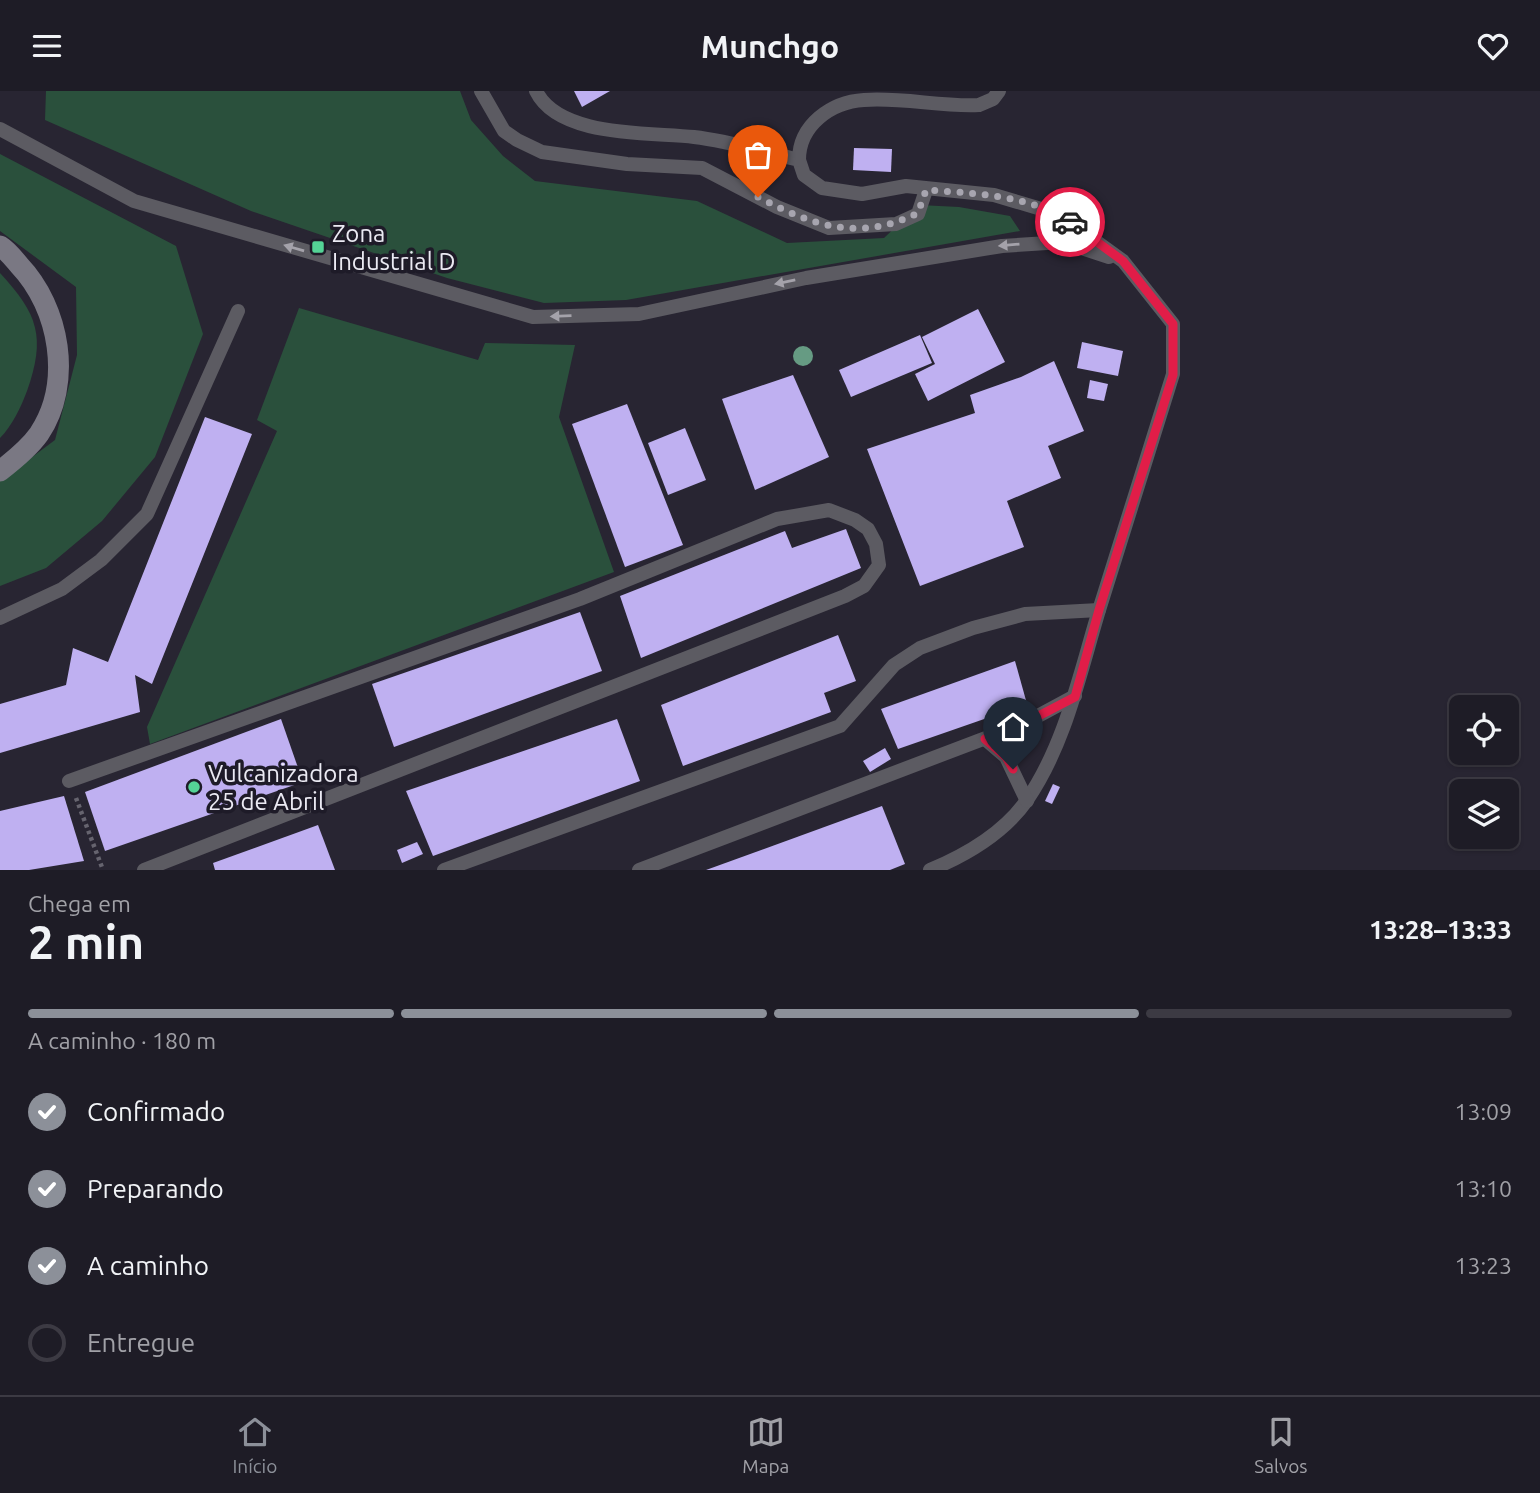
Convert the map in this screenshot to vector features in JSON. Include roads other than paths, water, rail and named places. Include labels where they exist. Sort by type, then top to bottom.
[{"type":"street","points":[[0,246],[31,278],[49,310],[59,355],[54,401],[39,434],[0,471]]},
{"type":"lane","points":[[481,91],[504,131],[542,152],[627,164],[702,168],[777,207],[829,228],[896,224],[918,213],[926,190]]},
{"type":"lane","points":[[536,91],[558,113],[578,124],[611,131],[696,137],[799,160]]},
{"type":"lane","points":[[930,870],[960,858],[994,834],[1027,801],[1048,761],[1075,697],[1099,610],[1173,375],[1173,324],[1123,261],[1058,214],[995,195],[906,186],[862,194],[822,188],[804,175],[799,160],[799,148],[804,135],[828,110],[863,100],[979,105],[993,99],[999,91]]},
{"type":"lane","points":[[0,129],[134,201],[533,317],[639,314],[806,278],[1002,246],[1063,242],[1123,261]]},
{"type":"lane","points":[[0,618],[62,589],[102,560],[147,513],[238,311]]},
{"type":"lane","points":[[69,781],[580,599],[777,519],[829,509],[868,529],[876,544],[879,565],[864,586],[845,596],[144,870]]},
{"type":"lane","points":[[444,870],[840,726],[894,665],[920,648],[1025,614],[1099,610]]},
{"type":"lane","points":[[639,870],[985,739],[1025,723],[1075,697]]},
{"type":"lane","points":[[985,739],[1006,757],[1027,801]]},
{"type":"place","name":"Zona Industrial D","points":[[318,247]]},
{"type":"place","name":"Vulcanizadora 25 de Abril","points":[[194,787]]}]
